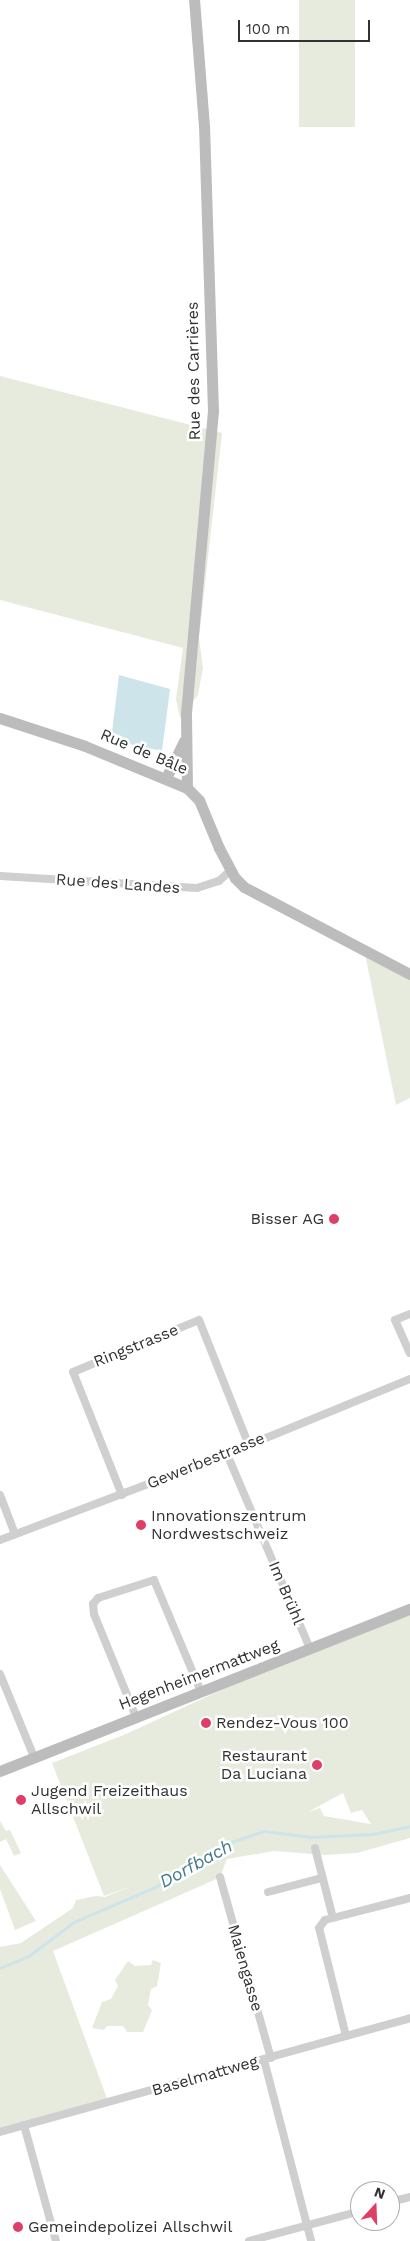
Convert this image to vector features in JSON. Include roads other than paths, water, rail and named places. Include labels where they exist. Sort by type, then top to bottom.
[{"type":"street","name":"Rue des Carrières","points":[[188,788],[189,769],[184,741],[214,411],[204,126],[194,0]]},
{"type":"street","name":"Rue de Bâle","points":[[0,718],[60,736],[188,788],[199,800],[235,878],[259,897],[410,974]]},
{"type":"street","name":"Rue des Carrières","points":[[166,778],[184,741]]},
{"type":"street","name":"Rue des Landes","points":[[0,876],[197,888],[219,881],[231,870]]},
{"type":"street","points":[[410,1314],[395,1320],[410,1353]]},
{"type":"street","name":"Ringstrasse","points":[[122,1495],[72,1372],[199,1320],[248,1443]]},
{"type":"street","name":"Gewerbestrasse","points":[[0,1540],[227,1454],[248,1443],[410,1379]]},
{"type":"street","name":"Im Brühl","points":[[227,1454],[310,1649]]},
{"type":"street","points":[[0,1495],[15,1534]]},
{"type":"street","points":[[136,1717],[94,1614],[93,1604],[98,1598],[154,1580],[200,1692]]},
{"type":"street","name":"Hegenheimermattweg","points":[[0,1771],[410,1609]]},
{"type":"street","points":[[0,1674],[34,1757]]},
{"type":"street","points":[[315,1848],[333,1918]]},
{"type":"street","name":"Maiengasse","points":[[220,1877],[311,2241]]},
{"type":"street","points":[[268,1892],[322,1878]]},
{"type":"street","points":[[346,2036],[318,1933],[321,1923],[333,1918],[410,1898]]},
{"type":"street","name":"Baselmattweg","points":[[0,2132],[410,2018]]},
{"type":"street","points":[[24,2125],[56,2241]]},
{"type":"street","points":[[249,2241],[350,2213]]},
{"type":"water","points":[[119,675],[170,689],[162,751],[111,740]]},
{"type":"waterway","name":"Dorfbach","points":[[0,1968],[30,1955],[74,1922],[157,1886],[222,1845],[264,1831],[311,1837],[373,1834],[410,1826]]},
{"type":"place","name":"Bisser AG","points":[[334,1219]]},
{"type":"place","name":"Innovationszentrum Nordwestschweiz","points":[[141,1525]]},
{"type":"place","name":"Rendez-Vous 100","points":[[206,1723]]},
{"type":"place","name":"Restaurant Da Luciana","points":[[317,1765]]},
{"type":"place","name":"Jugend Freizeithaus Allschwil","points":[[21,1800]]},
{"type":"place","name":"Gemeindepolizei Allschwil","points":[[18,2227]]}]
